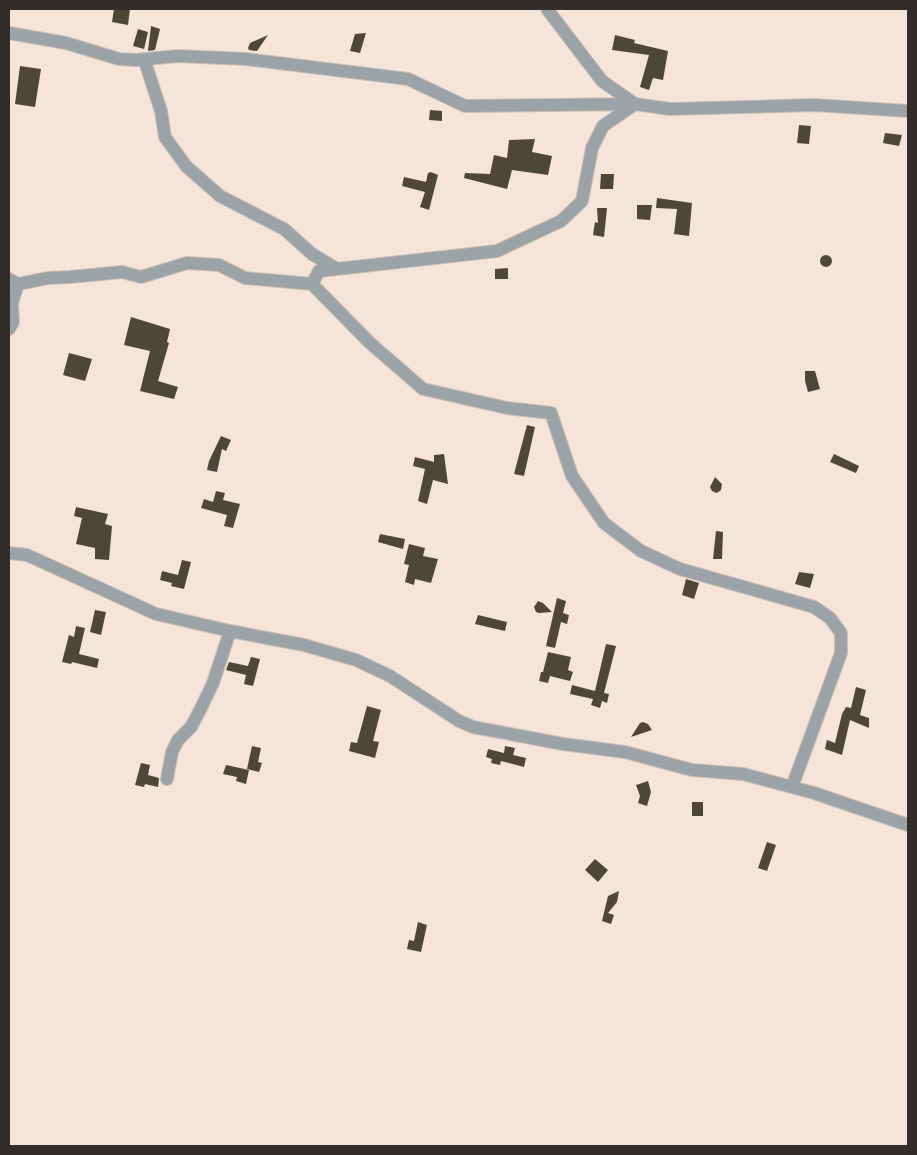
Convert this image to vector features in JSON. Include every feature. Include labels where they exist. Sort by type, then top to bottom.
[{"type":"street","points":[[547,9],[602,81],[635,104]]},
{"type":"street","points":[[9,33],[66,42],[119,58],[144,59],[178,56],[246,59],[408,79],[465,106],[635,104],[670,108],[814,105],[908,111]]},
{"type":"street","points":[[144,59],[161,111],[164,137],[186,166],[220,196],[284,229],[312,254],[336,269]]},
{"type":"street","points":[[312,284],[319,271],[497,251],[561,221],[582,201],[592,148],[603,126],[635,104]]},
{"type":"street","points":[[9,328],[13,322],[13,281],[122,272],[141,276],[187,262],[218,265],[245,278],[312,284],[370,343],[423,389],[508,408],[551,413],[572,476],[604,523],[641,551],[680,569],[814,607],[830,618],[841,633],[840,653],[792,786]]},
{"type":"street","points":[[9,553],[27,555],[156,614],[304,645],[356,660],[390,676],[459,721],[473,727],[562,744],[620,751],[692,770],[744,774],[792,786],[908,825]]},
{"type":"street","points":[[167,779],[172,752],[178,740],[191,727],[213,683],[230,631]]},
{"type":"building","points":[[114,9],[130,9],[128,25],[112,22]]},
{"type":"building","points":[[151,26],[160,29],[155,50],[148,51]]},
{"type":"building","points":[[138,29],[148,32],[144,49],[133,46]]},
{"type":"building","points":[[366,33],[360,53],[350,51],[355,34]]},
{"type":"building","points":[[268,35],[257,51],[249,50],[250,43]]},
{"type":"building","points":[[615,35],[635,40],[634,43],[668,51],[663,80],[653,78],[649,90],[640,87],[649,55],[612,50]]},
{"type":"building","points":[[20,66],[41,69],[35,107],[15,104]]},
{"type":"building","points":[[430,110],[442,111],[442,121],[429,120]]},
{"type":"building","points":[[799,125],[811,126],[809,144],[797,143]]},
{"type":"building","points":[[885,133],[902,135],[899,146],[883,143]]},
{"type":"building","points":[[535,139],[532,152],[552,156],[548,175],[512,170],[507,189],[464,178],[465,173],[490,174],[494,155],[507,158],[509,140]]},
{"type":"building","points":[[431,172],[438,175],[429,210],[420,207],[425,192],[402,186],[404,177],[426,182],[428,173]]},
{"type":"building","points":[[601,174],[614,174],[613,189],[600,189]]},
{"type":"building","points":[[657,198],[692,203],[689,236],[674,234],[677,209],[656,208]]},
{"type":"building","points":[[637,205],[652,205],[650,220],[637,219]]},
{"type":"building","points":[[597,208],[607,208],[604,237],[593,235],[595,222],[598,223]]},
{"type":"building","points":[[828,255],[831,256],[831,266],[824,267],[821,266],[820,259],[821,256]]},
{"type":"building","points":[[508,268],[508,279],[495,279],[495,269]]},
{"type":"building","points":[[131,317],[170,329],[167,342],[169,343],[158,381],[178,387],[174,399],[140,391],[150,351],[124,345]]},
{"type":"building","points":[[69,353],[92,359],[85,381],[63,375]]},
{"type":"building","points":[[805,371],[815,371],[820,389],[808,392]]},
{"type":"building","points":[[527,425],[535,427],[524,476],[514,474]]},
{"type":"building","points":[[221,436],[231,440],[226,451],[222,449],[217,472],[207,470],[209,461]]},
{"type":"building","points":[[444,454],[448,484],[433,480],[427,504],[418,501],[425,469],[413,466],[415,457],[434,462],[434,455]]},
{"type":"building","points":[[834,454],[859,466],[856,473],[830,462]]},
{"type":"building","points":[[715,477],[722,484],[721,490],[717,493],[712,491],[710,487]]},
{"type":"building","points":[[216,491],[225,493],[223,500],[240,504],[233,528],[224,526],[227,515],[201,508],[204,499],[213,502]]},
{"type":"building","points":[[76,507],[108,514],[105,524],[112,526],[109,560],[95,559],[95,548],[76,544],[82,518],[74,516]]},
{"type":"building","points":[[716,531],[723,532],[722,559],[713,559]]},
{"type":"building","points":[[380,534],[405,539],[403,549],[378,542]]},
{"type":"building","points":[[409,544],[425,548],[423,556],[438,559],[431,583],[415,579],[414,585],[405,582],[409,565],[404,564]]},
{"type":"building","points":[[182,560],[191,562],[184,589],[171,586],[172,583],[160,580],[162,571],[178,575]]},
{"type":"building","points":[[799,572],[814,574],[810,588],[795,584]]},
{"type":"building","points":[[686,579],[699,583],[694,599],[682,595]]},
{"type":"building","points":[[557,598],[566,601],[563,613],[569,615],[567,624],[561,622],[555,648],[546,646]]},
{"type":"building","points":[[538,601],[543,603],[552,612],[536,612],[534,607]]},
{"type":"building","points":[[95,610],[106,612],[101,635],[90,632]]},
{"type":"building","points":[[478,615],[507,622],[505,631],[475,624]]},
{"type":"building","points":[[76,626],[85,628],[79,654],[99,659],[97,668],[72,662],[71,664],[62,662],[69,635],[74,637]]},
{"type":"building","points":[[606,644],[616,646],[604,693],[609,694],[607,703],[602,701],[600,708],[591,705],[593,699],[570,694],[572,685],[595,691]]},
{"type":"building","points":[[548,652],[571,657],[568,670],[573,672],[570,681],[550,676],[548,683],[539,681]]},
{"type":"building","points":[[251,657],[260,659],[253,686],[244,684],[246,675],[226,670],[229,662],[248,666]]},
{"type":"building","points":[[856,687],[866,690],[860,715],[869,718],[869,728],[850,720],[842,755],[825,749],[827,740],[835,743],[842,714],[846,707],[851,708]]},
{"type":"building","points":[[367,706],[381,710],[373,741],[379,742],[375,758],[349,751],[351,742],[357,743]]},
{"type":"building","points":[[640,723],[648,724],[652,730],[631,737]]},
{"type":"building","points":[[252,746],[261,748],[258,762],[262,763],[259,772],[247,769]]},
{"type":"building","points":[[505,746],[515,748],[513,755],[526,758],[524,767],[501,761],[500,765],[491,763],[492,759],[486,757],[488,749],[504,753]]},
{"type":"building","points":[[141,763],[150,765],[148,775],[159,778],[158,787],[145,784],[144,787],[135,785]]},
{"type":"building","points":[[226,765],[249,770],[246,784],[236,781],[237,777],[223,774]]},
{"type":"building","points":[[648,781],[651,792],[647,806],[638,803],[640,796],[636,785]]},
{"type":"building","points":[[692,802],[703,802],[703,816],[692,816]]},
{"type":"building","points":[[767,842],[776,845],[767,871],[758,868]]},
{"type":"building","points":[[595,859],[608,870],[598,882],[585,870]]},
{"type":"building","points":[[619,891],[617,902],[608,913],[614,915],[611,924],[602,921],[608,896]]},
{"type":"building","points":[[418,922],[427,925],[421,952],[407,949],[409,940],[414,941]]}]
